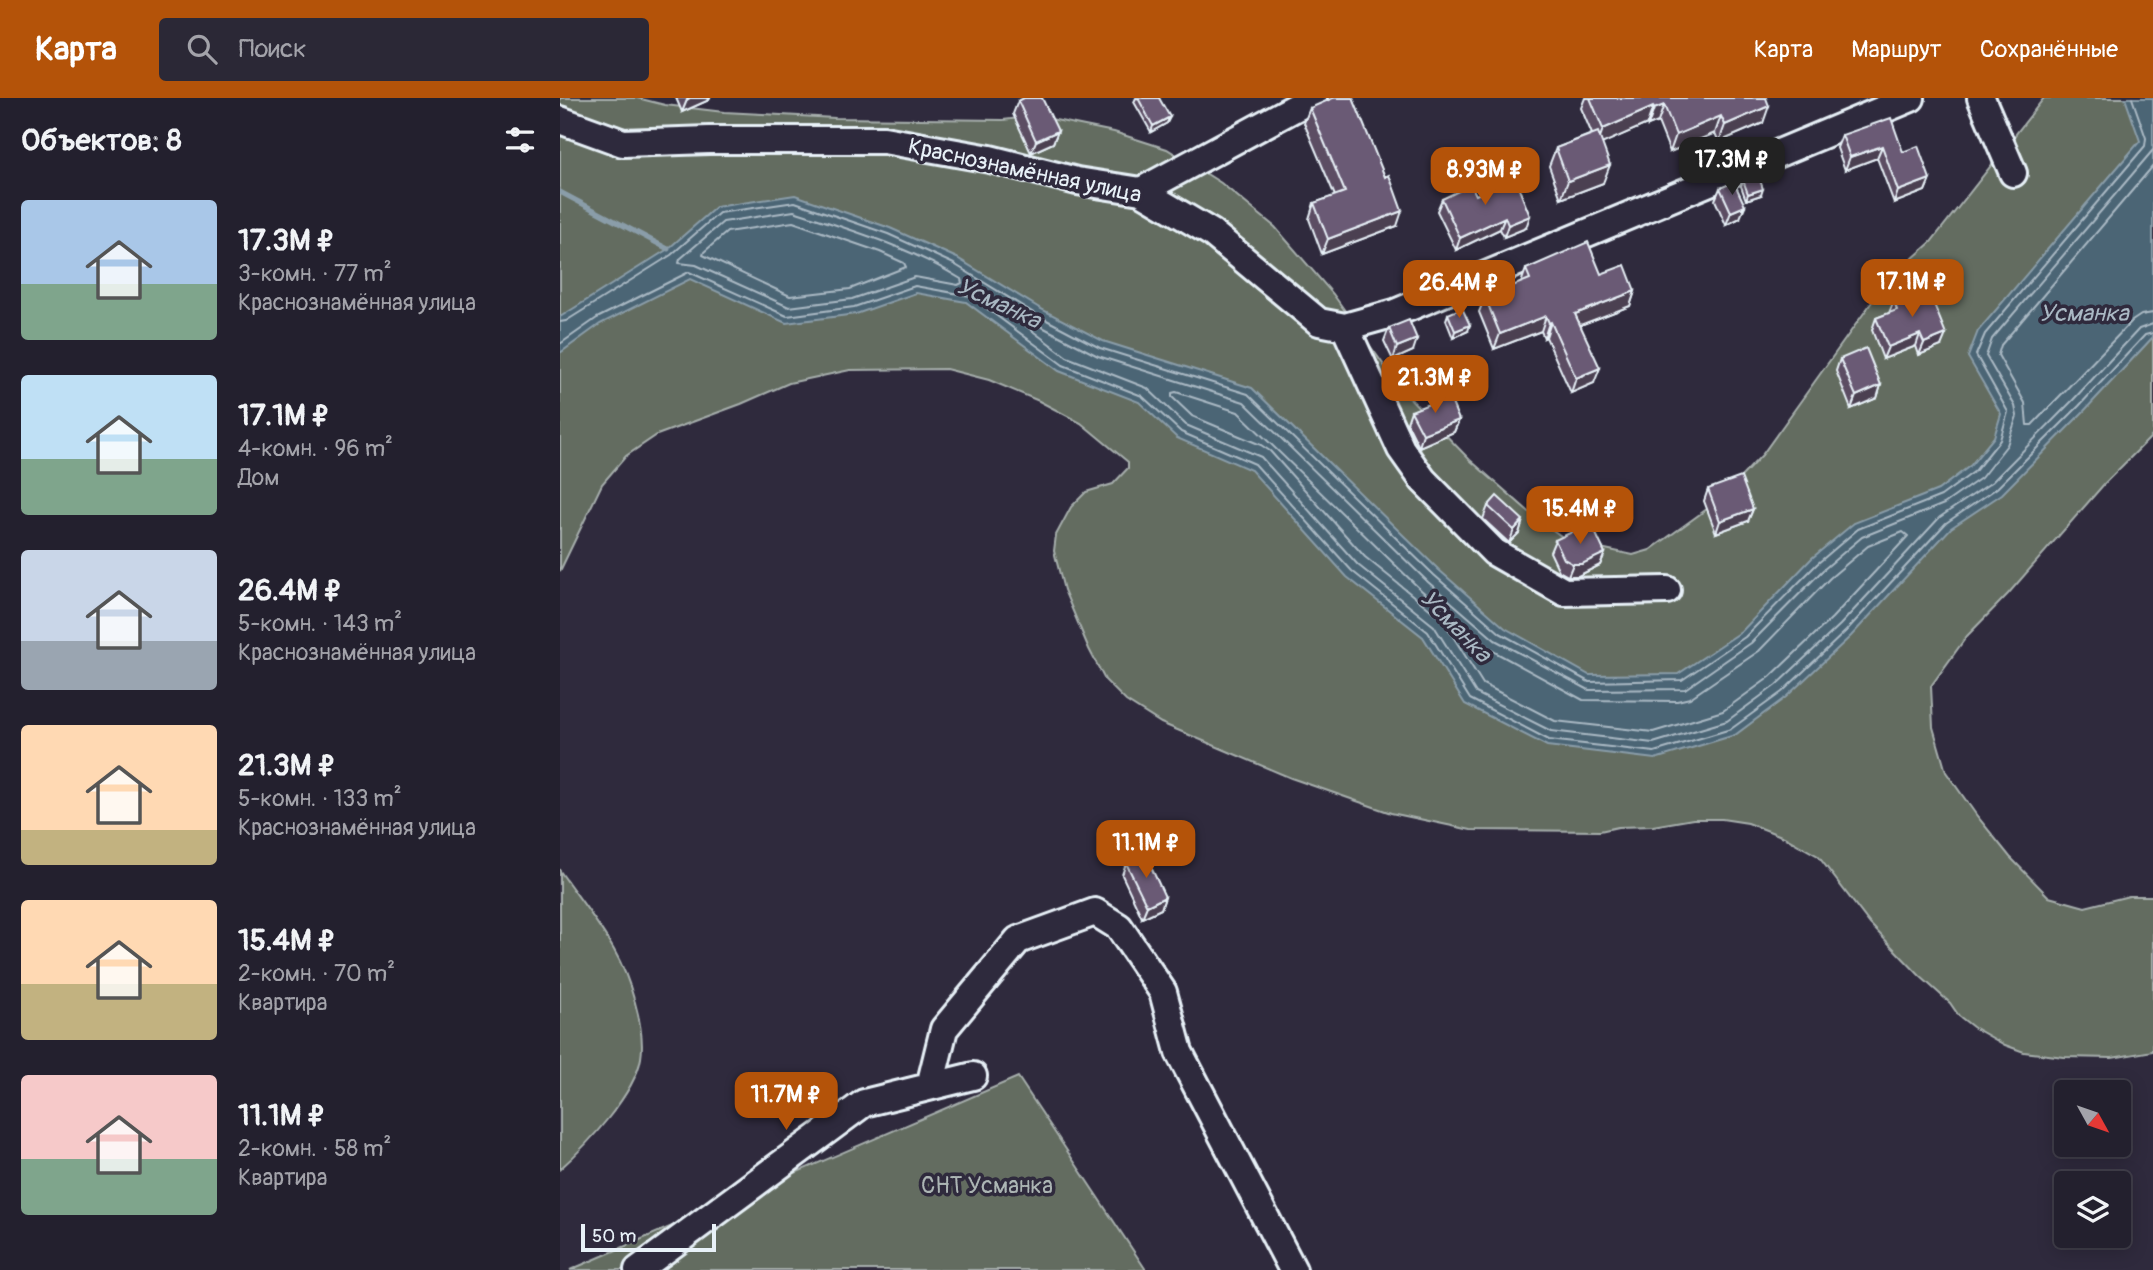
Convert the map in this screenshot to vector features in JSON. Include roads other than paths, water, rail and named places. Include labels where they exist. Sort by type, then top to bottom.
[{"type":"street","points":[[1141,191],[1313,98]]},
{"type":"street","points":[[1667,590],[1564,592],[1494,552],[1423,480],[1401,449],[1345,327],[1395,313],[1911,98]]},
{"type":"street","points":[[1981,98],[2013,173]]},
{"type":"street","name":"Краснознамённая улица","points":[[560,120],[623,143],[884,140],[990,159],[1077,181],[1141,191],[1212,233],[1319,322],[1345,327]]},
{"type":"street","points":[[930,1086],[944,1030],[1018,940],[1095,912],[1119,927],[1163,992],[1179,1052],[1293,1270]]},
{"type":"street","points":[[638,1270],[864,1103],[972,1076]]},
{"type":"water","name":"Усманка","points":[[2125,98],[2153,98],[2153,337],[2002,494],[1951,528],[1851,636],[1786,697],[1735,735],[1655,759],[1547,746],[1465,704],[1423,637],[1347,577],[1251,470],[1177,438],[1139,402],[1059,371],[966,302],[916,293],[856,314],[786,323],[690,279],[600,324],[560,353],[560,317],[668,249],[716,207],[795,195],[890,228],[957,258],[1041,309],[1103,341],[1252,388],[1439,570],[1505,628],[1589,675],[1678,674],[1741,632],[1812,558],[1854,523],[1938,490],[1971,465],[1994,437],[2001,414],[1968,357],[1978,331],[2140,141]]},
{"type":"waterway","points":[[560,192],[668,249]]},
{"type":"park label","name":"СНТ Усманка","points":[[987,1185]]}]
